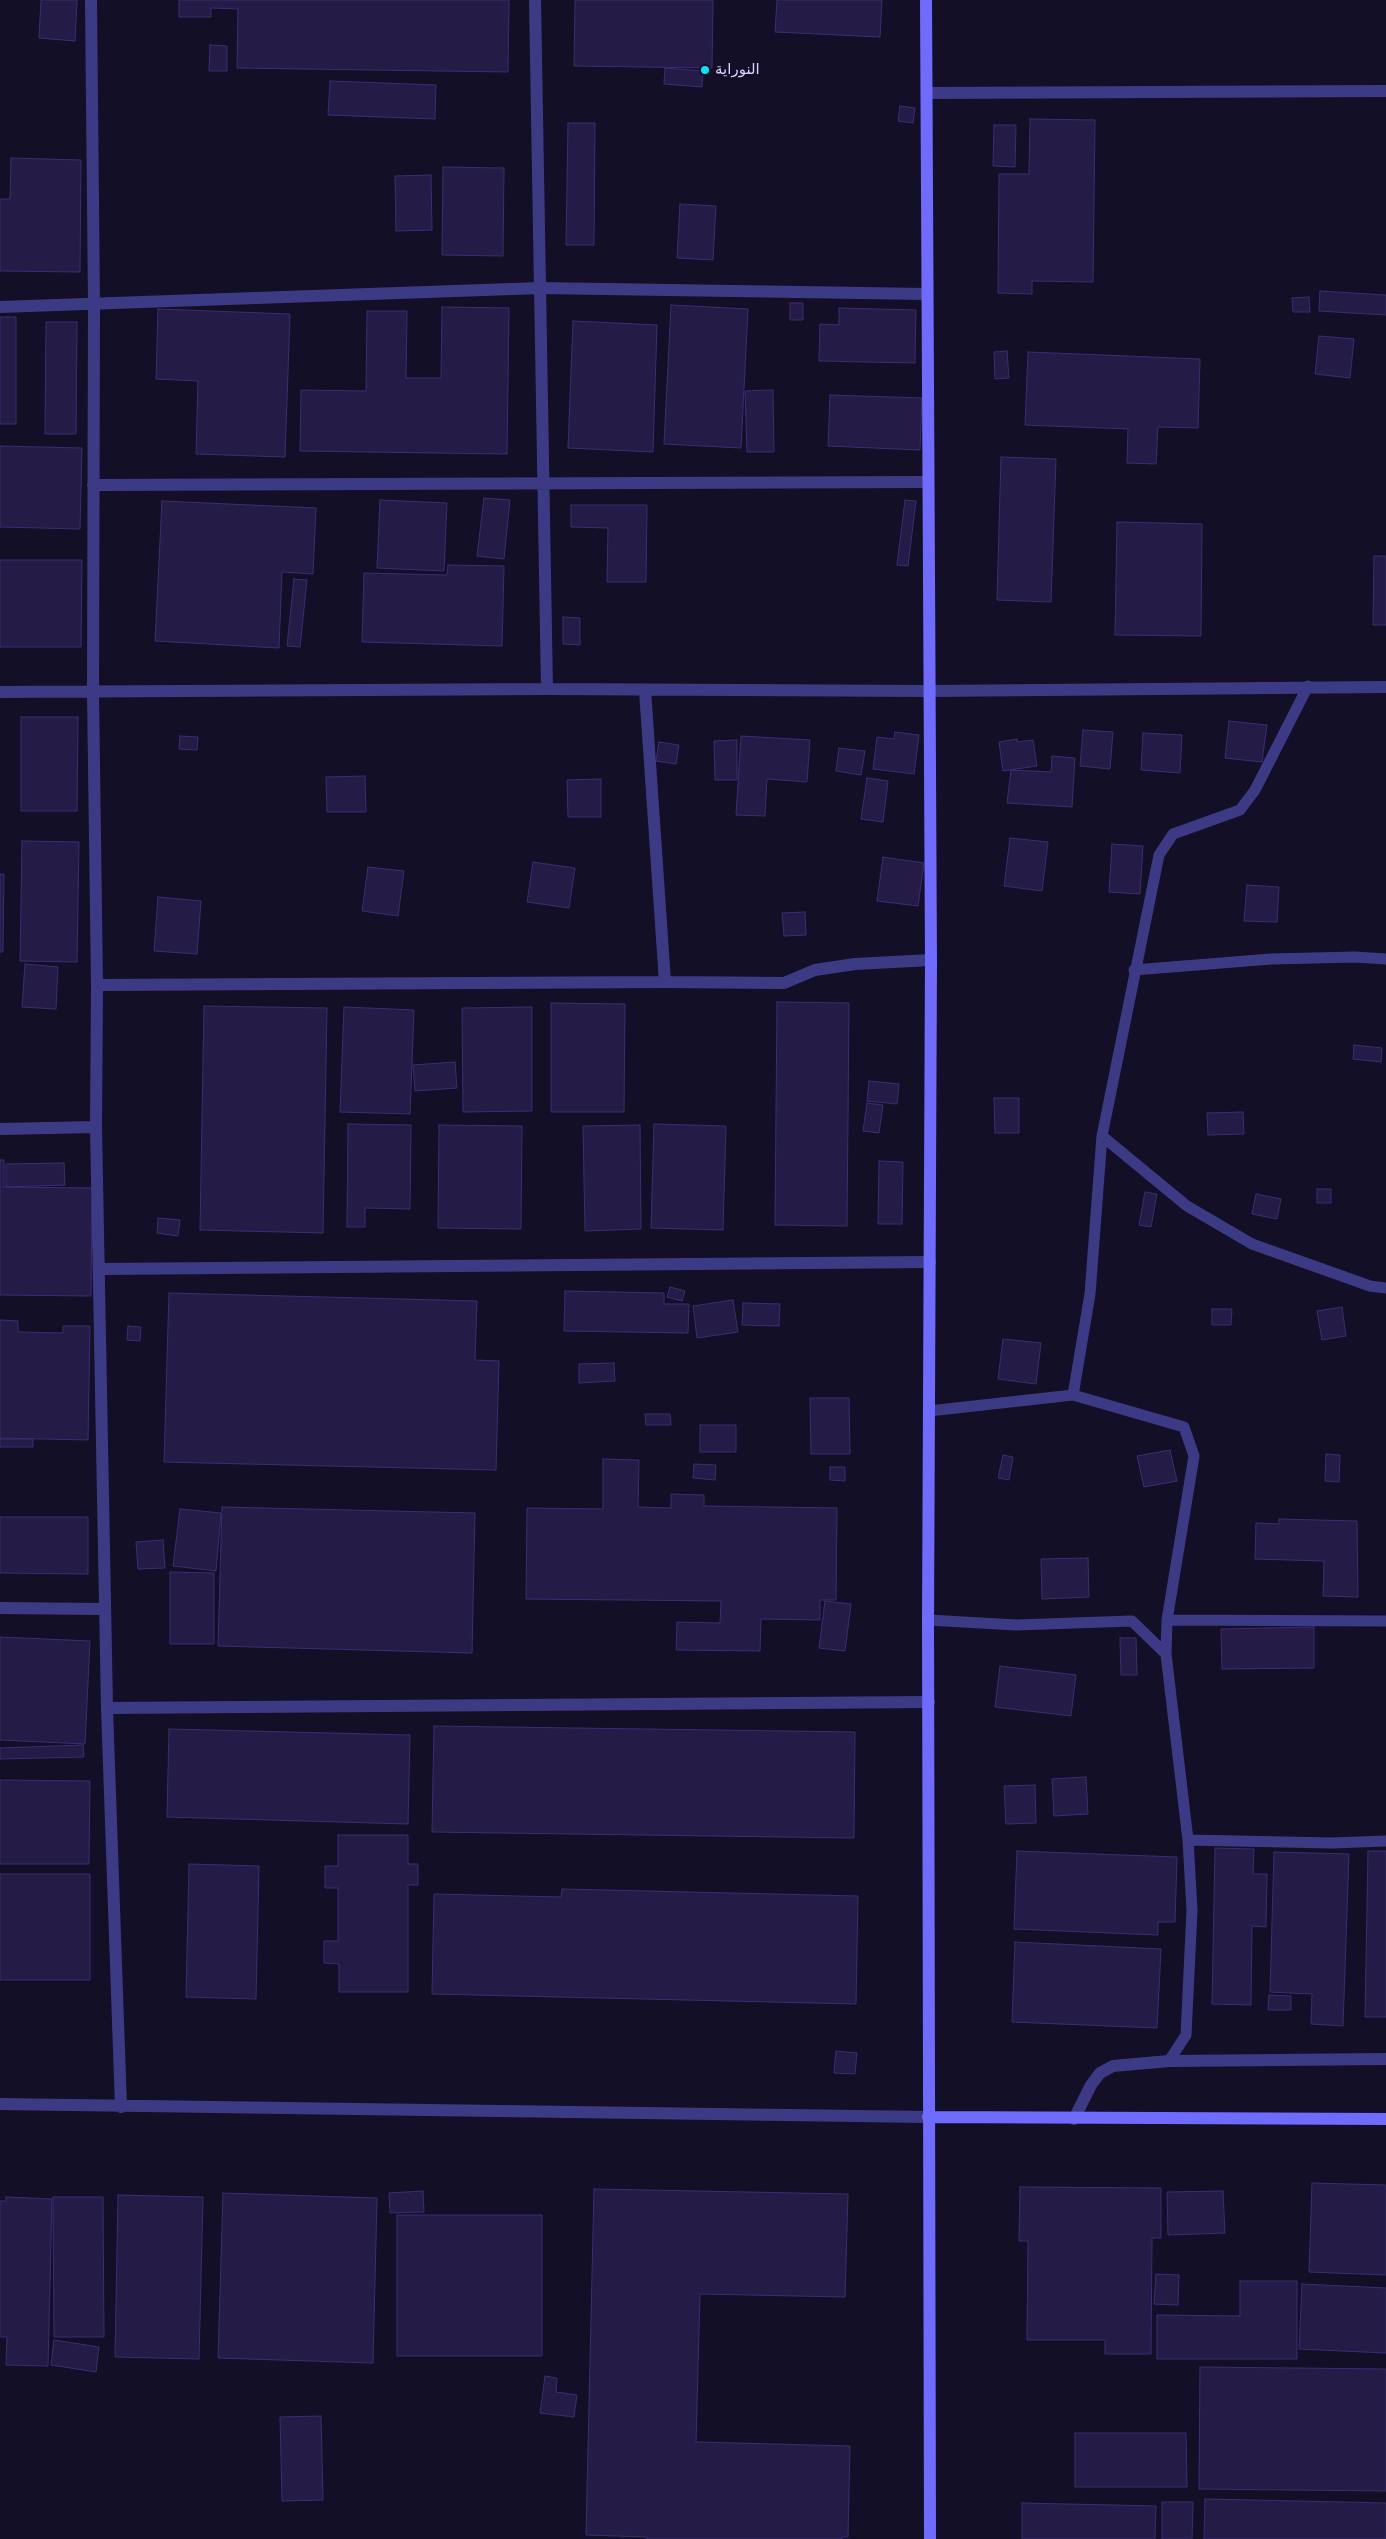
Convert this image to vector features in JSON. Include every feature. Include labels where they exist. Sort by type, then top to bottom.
[{"type":"street","points":[[91,0],[94,305],[93,692],[97,985],[96,1128],[107,1708],[121,2106]]},
{"type":"street","points":[[535,0],[547,689]]},
{"type":"street","points":[[926,0],[928,692],[931,960],[928,1620],[930,2539]]},
{"type":"street","points":[[927,93],[1386,91]]},
{"type":"street","points":[[0,307],[540,288],[927,294]]},
{"type":"street","points":[[93,485],[928,482]]},
{"type":"street","points":[[0,692],[547,689],[928,692],[1386,686]]},
{"type":"street","points":[[645,690],[665,982]]},
{"type":"street","points":[[97,985],[665,982],[784,984],[815,970],[855,964],[931,960]]},
{"type":"street","points":[[0,1129],[96,1128]]},
{"type":"street","points":[[100,1269],[930,1262]]},
{"type":"street","points":[[0,1608],[105,1609]]},
{"type":"street","points":[[107,1708],[929,1702]]},
{"type":"street","points":[[1074,2119],[1091,2085],[1100,2073],[1113,2066],[1168,2061],[1386,2059]]},
{"type":"street","points":[[0,2104],[1074,2119],[1386,2120]]},
{"type":"lane","points":[[1073,1395],[1090,1294],[1102,1136],[1158,856],[1173,834],[1240,810],[1255,790],[1308,686]]},
{"type":"lane","points":[[1134,970],[1271,960],[1355,957],[1386,959]]},
{"type":"lane","points":[[1102,1136],[1187,1206],[1252,1244],[1370,1286],[1386,1288]]},
{"type":"lane","points":[[929,1411],[1073,1395],[1184,1427],[1194,1456],[1167,1620],[1166,1654],[1188,1840],[1192,1910],[1186,2035],[1168,2061]]},
{"type":"lane","points":[[928,1620],[1016,1625],[1132,1621],[1166,1654]]},
{"type":"lane","points":[[1167,1620],[1386,1621]]},
{"type":"lane","points":[[1188,1840],[1332,1843],[1386,1841]]},
{"type":"building","points":[[41,0],[77,0],[75,41],[39,38]]},
{"type":"building","points":[[179,0],[509,0],[508,72],[237,68],[238,9],[211,8],[211,17],[179,17]]},
{"type":"building","points":[[575,0],[713,0],[712,68],[574,66]]},
{"type":"building","points":[[777,0],[882,0],[880,37],[775,32]]},
{"type":"building","points":[[210,45],[227,46],[227,71],[209,71]]},
{"type":"building","points":[[665,68],[703,71],[702,87],[664,84]]},
{"type":"building","points":[[330,81],[436,85],[435,119],[328,115]]},
{"type":"building","points":[[900,106],[915,108],[913,123],[898,121]]},
{"type":"building","points":[[1030,119],[1095,120],[1093,282],[1032,281],[1032,294],[998,293],[999,174],[1029,174]]},
{"type":"building","points":[[568,123],[595,123],[594,245],[566,245]]},
{"type":"building","points":[[994,125],[1016,125],[1015,167],[993,166]]},
{"type":"building","points":[[11,158],[81,160],[80,272],[0,271],[0,199],[10,199]]},
{"type":"building","points":[[443,167],[504,168],[503,256],[442,255]]},
{"type":"building","points":[[431,175],[432,230],[396,231],[395,176]]},
{"type":"building","points":[[680,204],[716,206],[713,260],[677,258]]},
{"type":"building","points":[[1320,291],[1386,295],[1386,315],[1319,311]]},
{"type":"building","points":[[1309,297],[1310,312],[1293,312],[1292,298]]},
{"type":"building","points":[[790,303],[803,303],[803,320],[790,320]]},
{"type":"building","points":[[671,305],[748,309],[741,448],[664,444]]},
{"type":"building","points":[[442,307],[509,308],[507,454],[300,451],[301,390],[366,391],[367,311],[407,311],[406,378],[441,378]]},
{"type":"building","points":[[839,308],[916,310],[915,363],[819,361],[820,324],[839,325]]},
{"type":"building","points":[[158,309],[290,314],[285,457],[196,454],[198,381],[156,379]]},
{"type":"building","points":[[0,317],[16,317],[16,424],[0,424]]},
{"type":"building","points":[[573,321],[657,325],[653,452],[568,448]]},
{"type":"building","points":[[46,322],[77,322],[76,434],[45,434]]},
{"type":"building","points":[[1319,336],[1354,339],[1350,378],[1315,374]]},
{"type":"building","points":[[1007,351],[1009,378],[995,379],[994,352]]},
{"type":"building","points":[[1028,352],[1200,359],[1198,428],[1158,427],[1156,464],[1127,463],[1128,429],[1025,425]]},
{"type":"building","points":[[773,390],[774,452],[747,452],[745,391]]},
{"type":"building","points":[[830,395],[922,398],[920,450],[828,446]]},
{"type":"building","points":[[0,446],[82,448],[80,529],[0,527]]},
{"type":"building","points":[[1001,457],[1056,459],[1051,602],[997,600]]},
{"type":"building","points":[[484,498],[510,500],[504,559],[477,556]]},
{"type":"building","points":[[380,500],[447,503],[444,571],[377,568]]},
{"type":"building","points":[[905,500],[916,501],[908,566],[897,565]]},
{"type":"building","points":[[162,501],[316,508],[313,574],[282,572],[279,648],[155,641]]},
{"type":"building","points":[[571,505],[647,505],[646,582],[607,582],[608,528],[571,527]]},
{"type":"building","points":[[1117,522],[1202,524],[1201,636],[1115,635]]},
{"type":"building","points":[[1374,556],[1386,556],[1386,625],[1373,625]]},
{"type":"building","points":[[0,560],[82,560],[81,647],[0,647]]},
{"type":"building","points":[[448,565],[504,566],[502,646],[362,642],[364,573],[447,575]]},
{"type":"building","points":[[294,579],[307,580],[300,647],[287,646]]},
{"type":"building","points":[[563,617],[580,618],[580,645],[563,644]]},
{"type":"building","points":[[21,717],[78,717],[77,811],[21,811]]},
{"type":"building","points":[[1229,721],[1267,725],[1262,762],[1225,758]]},
{"type":"building","points":[[1083,730],[1113,732],[1110,769],[1080,766]]},
{"type":"building","points":[[895,732],[919,735],[914,774],[873,769],[877,737],[894,739]]},
{"type":"building","points":[[1143,733],[1182,735],[1180,773],[1141,770]]},
{"type":"building","points":[[180,736],[198,737],[197,750],[179,749]]},
{"type":"building","points":[[741,736],[810,740],[807,782],[767,779],[765,816],[736,815]]},
{"type":"building","points":[[1017,739],[1017,742],[1033,740],[1037,766],[1003,771],[999,742]]},
{"type":"building","points":[[737,740],[737,780],[715,780],[714,741]]},
{"type":"building","points":[[659,742],[679,745],[676,764],[656,761]]},
{"type":"building","points":[[839,748],[865,751],[861,775],[836,771]]},
{"type":"building","points":[[1052,756],[1075,758],[1072,807],[1007,803],[1011,770],[1051,772]]},
{"type":"building","points":[[365,776],[366,812],[327,812],[326,777]]},
{"type":"building","points":[[867,778],[888,781],[883,822],[861,819]]},
{"type":"building","points":[[601,779],[601,817],[568,817],[567,780]]},
{"type":"building","points":[[1010,838],[1048,842],[1042,891],[1004,886]]},
{"type":"building","points":[[22,841],[79,842],[77,962],[20,961]]},
{"type":"building","points":[[1112,844],[1143,846],[1140,894],[1109,892]]},
{"type":"building","points":[[883,857],[924,863],[918,906],[877,901]]},
{"type":"building","points":[[533,862],[575,868],[569,908],[527,902]]},
{"type":"building","points":[[368,867],[404,871],[398,916],[362,911]]},
{"type":"building","points":[[0,874],[4,874],[3,952],[0,952]]},
{"type":"building","points":[[1247,885],[1279,887],[1277,922],[1244,921]]},
{"type":"building","points":[[158,897],[201,901],[197,954],[154,951]]},
{"type":"building","points":[[805,912],[806,935],[784,936],[782,913]]},
{"type":"building","points":[[25,964],[58,967],[56,1009],[22,1007]]},
{"type":"building","points":[[777,1002],[849,1003],[847,1226],[775,1225]]},
{"type":"building","points":[[551,1003],[625,1004],[624,1112],[551,1112]]},
{"type":"building","points":[[204,1006],[327,1008],[323,1233],[200,1230]]},
{"type":"building","points":[[344,1007],[414,1010],[410,1114],[340,1112]]},
{"type":"building","points":[[532,1007],[532,1111],[463,1112],[462,1008]]},
{"type":"building","points":[[1354,1045],[1382,1048],[1381,1062],[1353,1059]]},
{"type":"building","points":[[455,1062],[457,1088],[415,1091],[413,1065]]},
{"type":"building","points":[[869,1081],[899,1084],[897,1104],[867,1101]]},
{"type":"building","points":[[994,1098],[1019,1098],[1019,1133],[995,1133]]},
{"type":"building","points":[[867,1103],[883,1105],[879,1133],[863,1131]]},
{"type":"building","points":[[1243,1112],[1244,1134],[1208,1135],[1207,1113]]},
{"type":"building","points":[[348,1124],[411,1125],[410,1209],[365,1208],[365,1227],[347,1227]]},
{"type":"building","points":[[654,1124],[726,1126],[723,1230],[651,1228]]},
{"type":"building","points":[[439,1125],[522,1126],[521,1229],[438,1228]]},
{"type":"building","points":[[640,1125],[641,1229],[585,1231],[583,1126]]},
{"type":"building","points":[[0,1160],[4,1160],[4,1187],[92,1188],[91,1296],[0,1295]]},
{"type":"building","points":[[879,1161],[903,1162],[902,1224],[878,1224]]},
{"type":"building","points":[[64,1163],[65,1185],[6,1187],[6,1164]]},
{"type":"building","points":[[1317,1189],[1331,1189],[1331,1203],[1317,1203]]},
{"type":"building","points":[[1145,1192],[1157,1194],[1151,1227],[1139,1225]]},
{"type":"building","points":[[1256,1194],[1281,1199],[1277,1219],[1252,1214]]},
{"type":"building","points":[[158,1218],[180,1220],[178,1236],[157,1233]]},
{"type":"building","points":[[670,1287],[685,1291],[682,1301],[667,1297]]},
{"type":"building","points":[[565,1291],[664,1293],[664,1304],[689,1304],[688,1333],[564,1331]]},
{"type":"building","points":[[169,1293],[477,1301],[475,1360],[499,1361],[496,1470],[164,1462]]},
{"type":"building","points":[[733,1300],[738,1332],[697,1338],[693,1306]]},
{"type":"building","points":[[743,1303],[780,1304],[779,1326],[742,1325]]},
{"type":"building","points":[[1342,1307],[1346,1336],[1322,1340],[1317,1311]]},
{"type":"building","points":[[1212,1309],[1232,1309],[1231,1325],[1212,1325]]},
{"type":"building","points":[[0,1320],[18,1321],[18,1332],[63,1333],[63,1326],[90,1326],[88,1440],[0,1438]]},
{"type":"building","points":[[128,1326],[141,1327],[140,1341],[127,1340]]},
{"type":"building","points":[[1003,1339],[1041,1343],[1036,1384],[998,1379]]},
{"type":"building","points":[[614,1363],[615,1381],[579,1383],[579,1364]]},
{"type":"building","points":[[810,1398],[849,1398],[850,1454],[811,1454]]},
{"type":"building","points":[[645,1414],[670,1414],[671,1425],[646,1425]]},
{"type":"building","points":[[700,1425],[736,1425],[736,1452],[700,1452]]},
{"type":"building","points":[[0,1439],[33,1439],[33,1447],[0,1447]]},
{"type":"building","points":[[1170,1450],[1177,1481],[1144,1487],[1137,1456]]},
{"type":"building","points":[[1326,1454],[1340,1455],[1339,1482],[1325,1481]]},
{"type":"building","points":[[1003,1455],[1013,1457],[1009,1480],[998,1478]]},
{"type":"building","points":[[603,1459],[639,1460],[638,1507],[671,1508],[671,1494],[704,1495],[704,1506],[837,1508],[836,1600],[820,1600],[820,1620],[761,1619],[760,1651],[676,1650],[677,1622],[720,1623],[721,1601],[526,1599],[527,1508],[603,1509]]},
{"type":"building","points":[[694,1464],[716,1465],[715,1480],[693,1478]]},
{"type":"building","points":[[830,1467],[845,1467],[845,1481],[830,1480]]},
{"type":"building","points":[[222,1507],[475,1513],[472,1653],[218,1646]]},
{"type":"building","points":[[180,1509],[221,1513],[216,1571],[173,1566]]},
{"type":"building","points":[[0,1517],[88,1517],[88,1574],[0,1573]]},
{"type":"building","points":[[1279,1519],[1357,1521],[1358,1597],[1323,1596],[1324,1561],[1255,1559],[1256,1523],[1279,1524]]},
{"type":"building","points":[[163,1540],[165,1568],[138,1569],[136,1542]]},
{"type":"building","points":[[1088,1558],[1089,1597],[1042,1599],[1041,1559]]},
{"type":"building","points":[[170,1572],[214,1573],[214,1644],[170,1644]]},
{"type":"building","points":[[825,1601],[851,1604],[845,1651],[819,1648]]},
{"type":"building","points":[[1314,1627],[1314,1668],[1222,1669],[1221,1629]]},
{"type":"building","points":[[0,1637],[90,1641],[85,1744],[0,1740]]},
{"type":"building","points":[[1120,1638],[1136,1638],[1137,1675],[1121,1675]]},
{"type":"building","points":[[1000,1666],[1076,1675],[1071,1716],[995,1707]]},
{"type":"building","points":[[434,1726],[855,1732],[854,1838],[432,1832]]},
{"type":"building","points":[[169,1729],[410,1735],[408,1824],[167,1817]]},
{"type":"building","points":[[83,1745],[84,1757],[0,1759],[0,1748]]},
{"type":"building","points":[[1086,1777],[1088,1814],[1054,1816],[1052,1779]]},
{"type":"building","points":[[0,1780],[90,1781],[89,1864],[0,1864]]},
{"type":"building","points":[[1035,1785],[1036,1823],[1006,1824],[1004,1786]]},
{"type":"building","points":[[338,1835],[408,1835],[408,1864],[418,1864],[418,1885],[408,1885],[408,1992],[339,1992],[339,1964],[324,1963],[324,1941],[338,1941],[338,1888],[325,1888],[325,1866],[338,1866]]},
{"type":"building","points":[[1215,1848],[1254,1849],[1253,1874],[1267,1874],[1266,1927],[1252,1926],[1251,2005],[1212,2004]]},
{"type":"building","points":[[1017,1851],[1177,1857],[1175,1922],[1158,1922],[1158,1935],[1014,1929]]},
{"type":"building","points":[[1368,1851],[1386,1851],[1386,2017],[1365,2017]]},
{"type":"building","points":[[1274,1852],[1349,1854],[1343,2026],[1311,2024],[1312,1994],[1270,1992]]},
{"type":"building","points":[[189,1864],[259,1866],[256,1999],[186,1997]]},
{"type":"building","points":[[0,1874],[90,1874],[90,1980],[0,1980]]},
{"type":"building","points":[[562,1889],[858,1896],[856,2004],[432,1994],[434,1894],[561,1897]]},
{"type":"building","points":[[1015,1942],[1161,1949],[1157,2028],[1012,2022]]},
{"type":"building","points":[[1269,1995],[1291,1996],[1291,2010],[1268,2010]]},
{"type":"building","points":[[836,2051],[857,2053],[855,2074],[834,2073]]},
{"type":"building","points":[[1312,2183],[1386,2185],[1386,2275],[1309,2272]]},
{"type":"building","points":[[1020,2187],[1161,2188],[1161,2238],[1152,2238],[1151,2354],[1105,2354],[1105,2340],[1027,2340],[1028,2241],[1019,2241]]},
{"type":"building","points":[[594,2189],[848,2194],[845,2297],[700,2294],[696,2442],[850,2446],[848,2537],[842,2537],[842,2539],[647,2539],[647,2537],[586,2535]]},
{"type":"building","points":[[423,2191],[424,2212],[390,2213],[389,2193]]},
{"type":"building","points":[[1223,2191],[1225,2233],[1168,2235],[1167,2192]]},
{"type":"building","points":[[223,2193],[377,2198],[373,2363],[218,2358]]},
{"type":"building","points":[[118,2195],[203,2197],[199,2359],[115,2357]]},
{"type":"building","points":[[6,2197],[52,2199],[48,2366],[6,2365],[7,2337],[0,2337],[0,2201],[6,2201]]},
{"type":"building","points":[[53,2197],[103,2197],[104,2337],[54,2337]]},
{"type":"building","points":[[397,2215],[542,2215],[542,2356],[397,2356]]},
{"type":"building","points":[[1156,2274],[1179,2275],[1178,2305],[1154,2304]]},
{"type":"building","points":[[1240,2281],[1297,2281],[1297,2359],[1157,2359],[1157,2315],[1240,2316]]},
{"type":"building","points":[[1302,2284],[1386,2288],[1386,2353],[1299,2349]]},
{"type":"building","points":[[54,2340],[99,2347],[96,2372],[51,2365]]},
{"type":"building","points":[[1200,2367],[1386,2369],[1386,2491],[1199,2489]]},
{"type":"building","points":[[545,2376],[557,2378],[556,2392],[577,2395],[574,2417],[540,2413]]},
{"type":"building","points":[[321,2416],[323,2500],[282,2501],[280,2417]]},
{"type":"building","points":[[1075,2433],[1186,2433],[1187,2487],[1075,2487]]},
{"type":"building","points":[[1205,2499],[1386,2503],[1386,2539],[1204,2539]]},
{"type":"building","points":[[1162,2502],[1193,2502],[1192,2539],[1162,2539]]},
{"type":"building","points":[[1022,2503],[1156,2506],[1155,2539],[1022,2539]]},
{"type":"place","name":"النوراية","points":[[705,70]]}]
